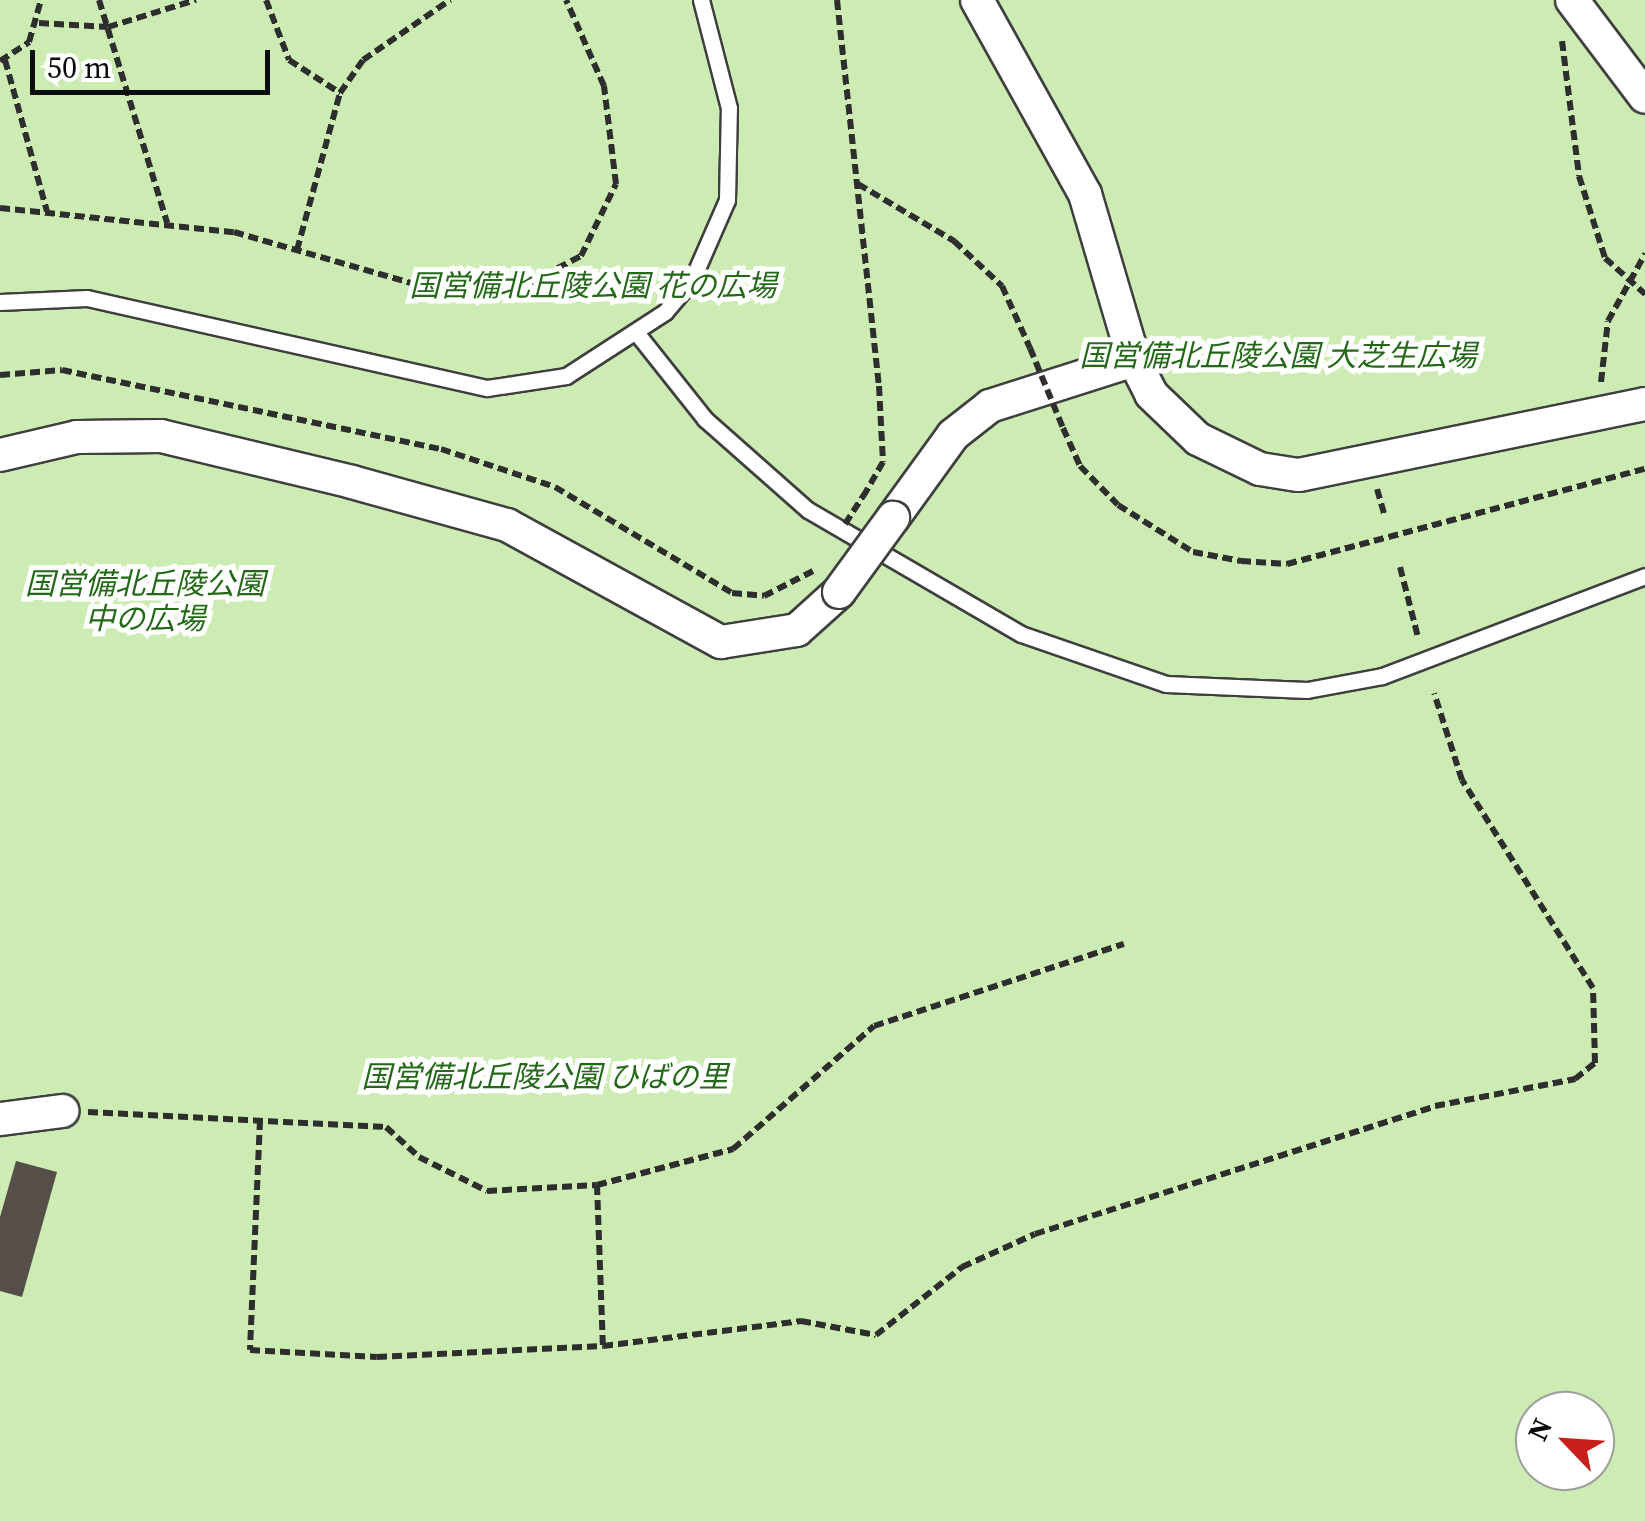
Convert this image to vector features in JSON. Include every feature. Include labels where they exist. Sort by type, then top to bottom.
[{"type":"street","points":[[977,0],[1085,194],[1134,360],[1151,394],[1198,438],[1260,469],[1299,474],[1645,404]]},
{"type":"street","points":[[1566,9],[1645,97]]},
{"type":"street","points":[[0,454],[77,437],[161,436],[352,482],[521,531],[681,628],[721,642],[797,630],[839,592],[953,435],[990,406],[1134,360]]},
{"type":"street","points":[[0,1119],[62,1111]]},
{"type":"lane","points":[[0,302],[86,298],[488,388],[566,376],[639,336],[692,280],[727,200],[728,108],[701,0]]},
{"type":"lane","points":[[639,336],[706,419],[808,510],[1021,634],[1166,684],[1307,690],[1382,676],[1645,576]]},
{"type":"path","points":[[41,0],[39,23],[3,61],[47,211]]},
{"type":"path","points":[[98,0],[167,223]]},
{"type":"path","points":[[39,23],[108,26],[196,0]]},
{"type":"path","points":[[266,0],[289,60],[340,93]]},
{"type":"path","points":[[297,250],[340,93],[363,60],[450,0]]},
{"type":"path","points":[[0,208],[167,223],[467,292],[531,282],[581,256],[608,215],[616,140],[592,48],[566,0]]},
{"type":"path","points":[[837,0],[883,462],[864,495]]},
{"type":"path","points":[[1566,9],[1578,176],[1605,258],[1625,282],[1645,294]]},
{"type":"path","points":[[856,184],[954,241],[1002,286],[1080,466],[1118,505],[1193,552],[1288,564],[1645,469]]},
{"type":"path","points":[[1604,413],[1601,344],[1625,282],[1645,254]]},
{"type":"path","points":[[1400,567],[1418,637]]},
{"type":"path","points":[[260,1120],[250,1350],[377,1356],[604,1346],[801,1321],[876,1335],[962,1268],[1035,1234],[1435,1106],[1576,1079],[1595,1063],[1593,988],[1462,780],[1434,693]]},
{"type":"path","points":[[62,1111],[386,1128],[419,1157],[487,1192],[597,1186],[732,1149],[874,1026],[1124,944]]},
{"type":"path","points":[[597,1186],[604,1346]]},
{"type":"green space","points":[[0,0],[1645,0],[1645,1521],[0,1521]]},
{"type":"building","points":[[16,1161],[57,1172],[22,1297],[0,1291],[0,1217]]},
{"type":"park label","name":"国営備北丘陵公園 花の広場","points":[[593,286]]},
{"type":"park label","name":"国営備北丘陵公園 大芝生広場","points":[[1278,356]]},
{"type":"park label","name":"国営備北丘陵公園 中の広場","points":[[145,601]]},
{"type":"park label","name":"国営備北丘陵公園 ひばの里","points":[[545,1077]]}]
